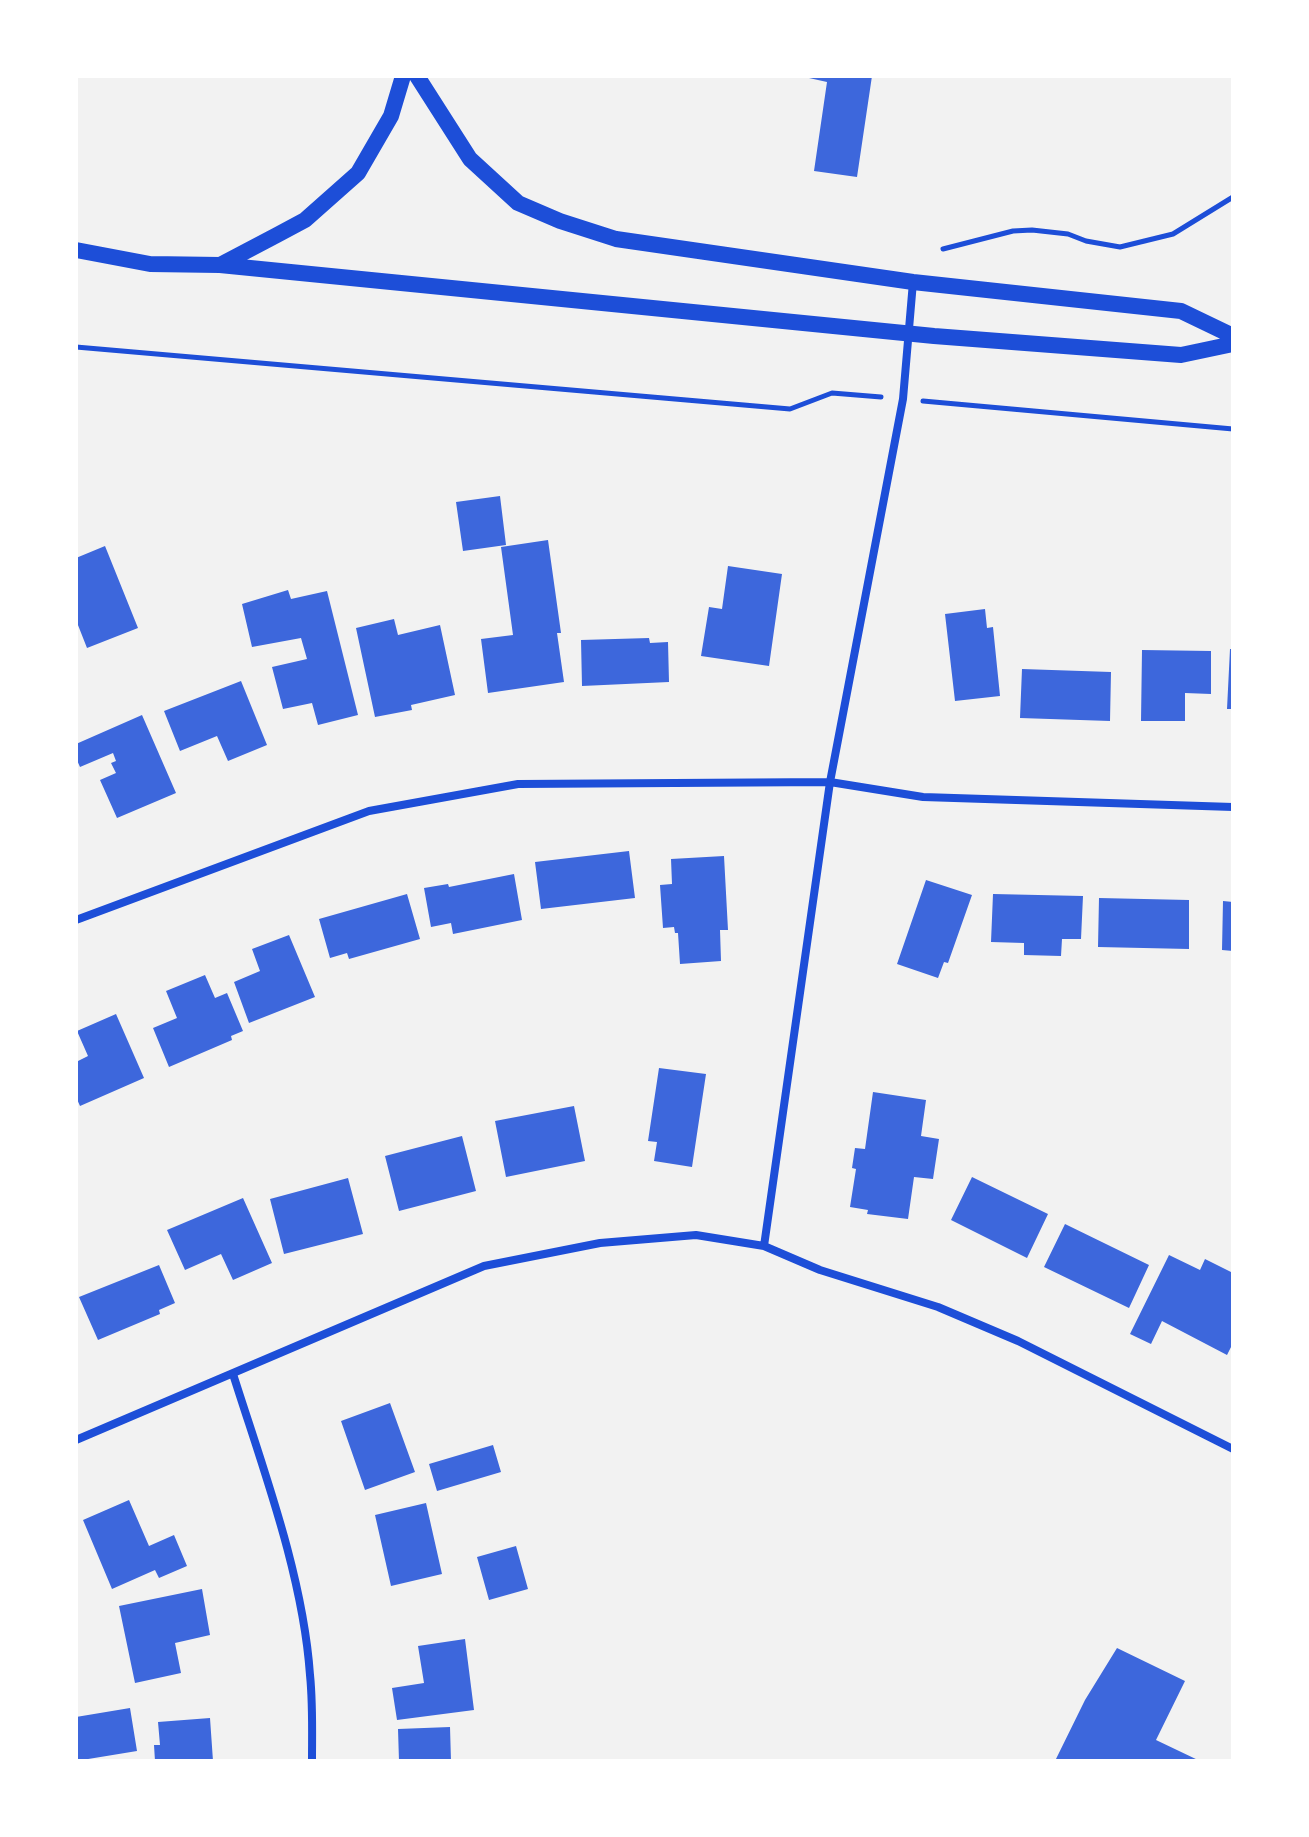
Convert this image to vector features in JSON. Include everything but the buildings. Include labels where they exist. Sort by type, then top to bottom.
[{"type":"main road","points":[[220,265],[305,220],[358,173],[391,116],[403,76]]},
{"type":"main road","points":[[417,76],[470,159],[518,203],[560,221],[616,239],[913,282],[1181,311],[1233,336]]},
{"type":"main road","points":[[78,252],[150,264],[220,265],[907,334],[1181,355],[1233,344]]},
{"type":"street","points":[[764,1246],[830,782],[903,399],[913,282]]},
{"type":"street","points":[[76,920],[369,811],[518,784],[830,782],[923,797],[1233,807]]},
{"type":"street","points":[[76,1440],[484,1266],[600,1243],[696,1235],[764,1246],[820,1270],[938,1307],[1005,1335],[1233,1449]]},
{"type":"street","points":[[233,1374],[278,1516],[299,1606],[310,1674],[312,1761]]},
{"type":"path","points":[[943,249],[1013,231],[1032,230],[1068,234],[1086,241],[1120,247],[1173,234],[1233,197]]},
{"type":"path","points":[[76,347],[790,409],[832,393]]},
{"type":"path","points":[[929,401],[1233,429]]}]
